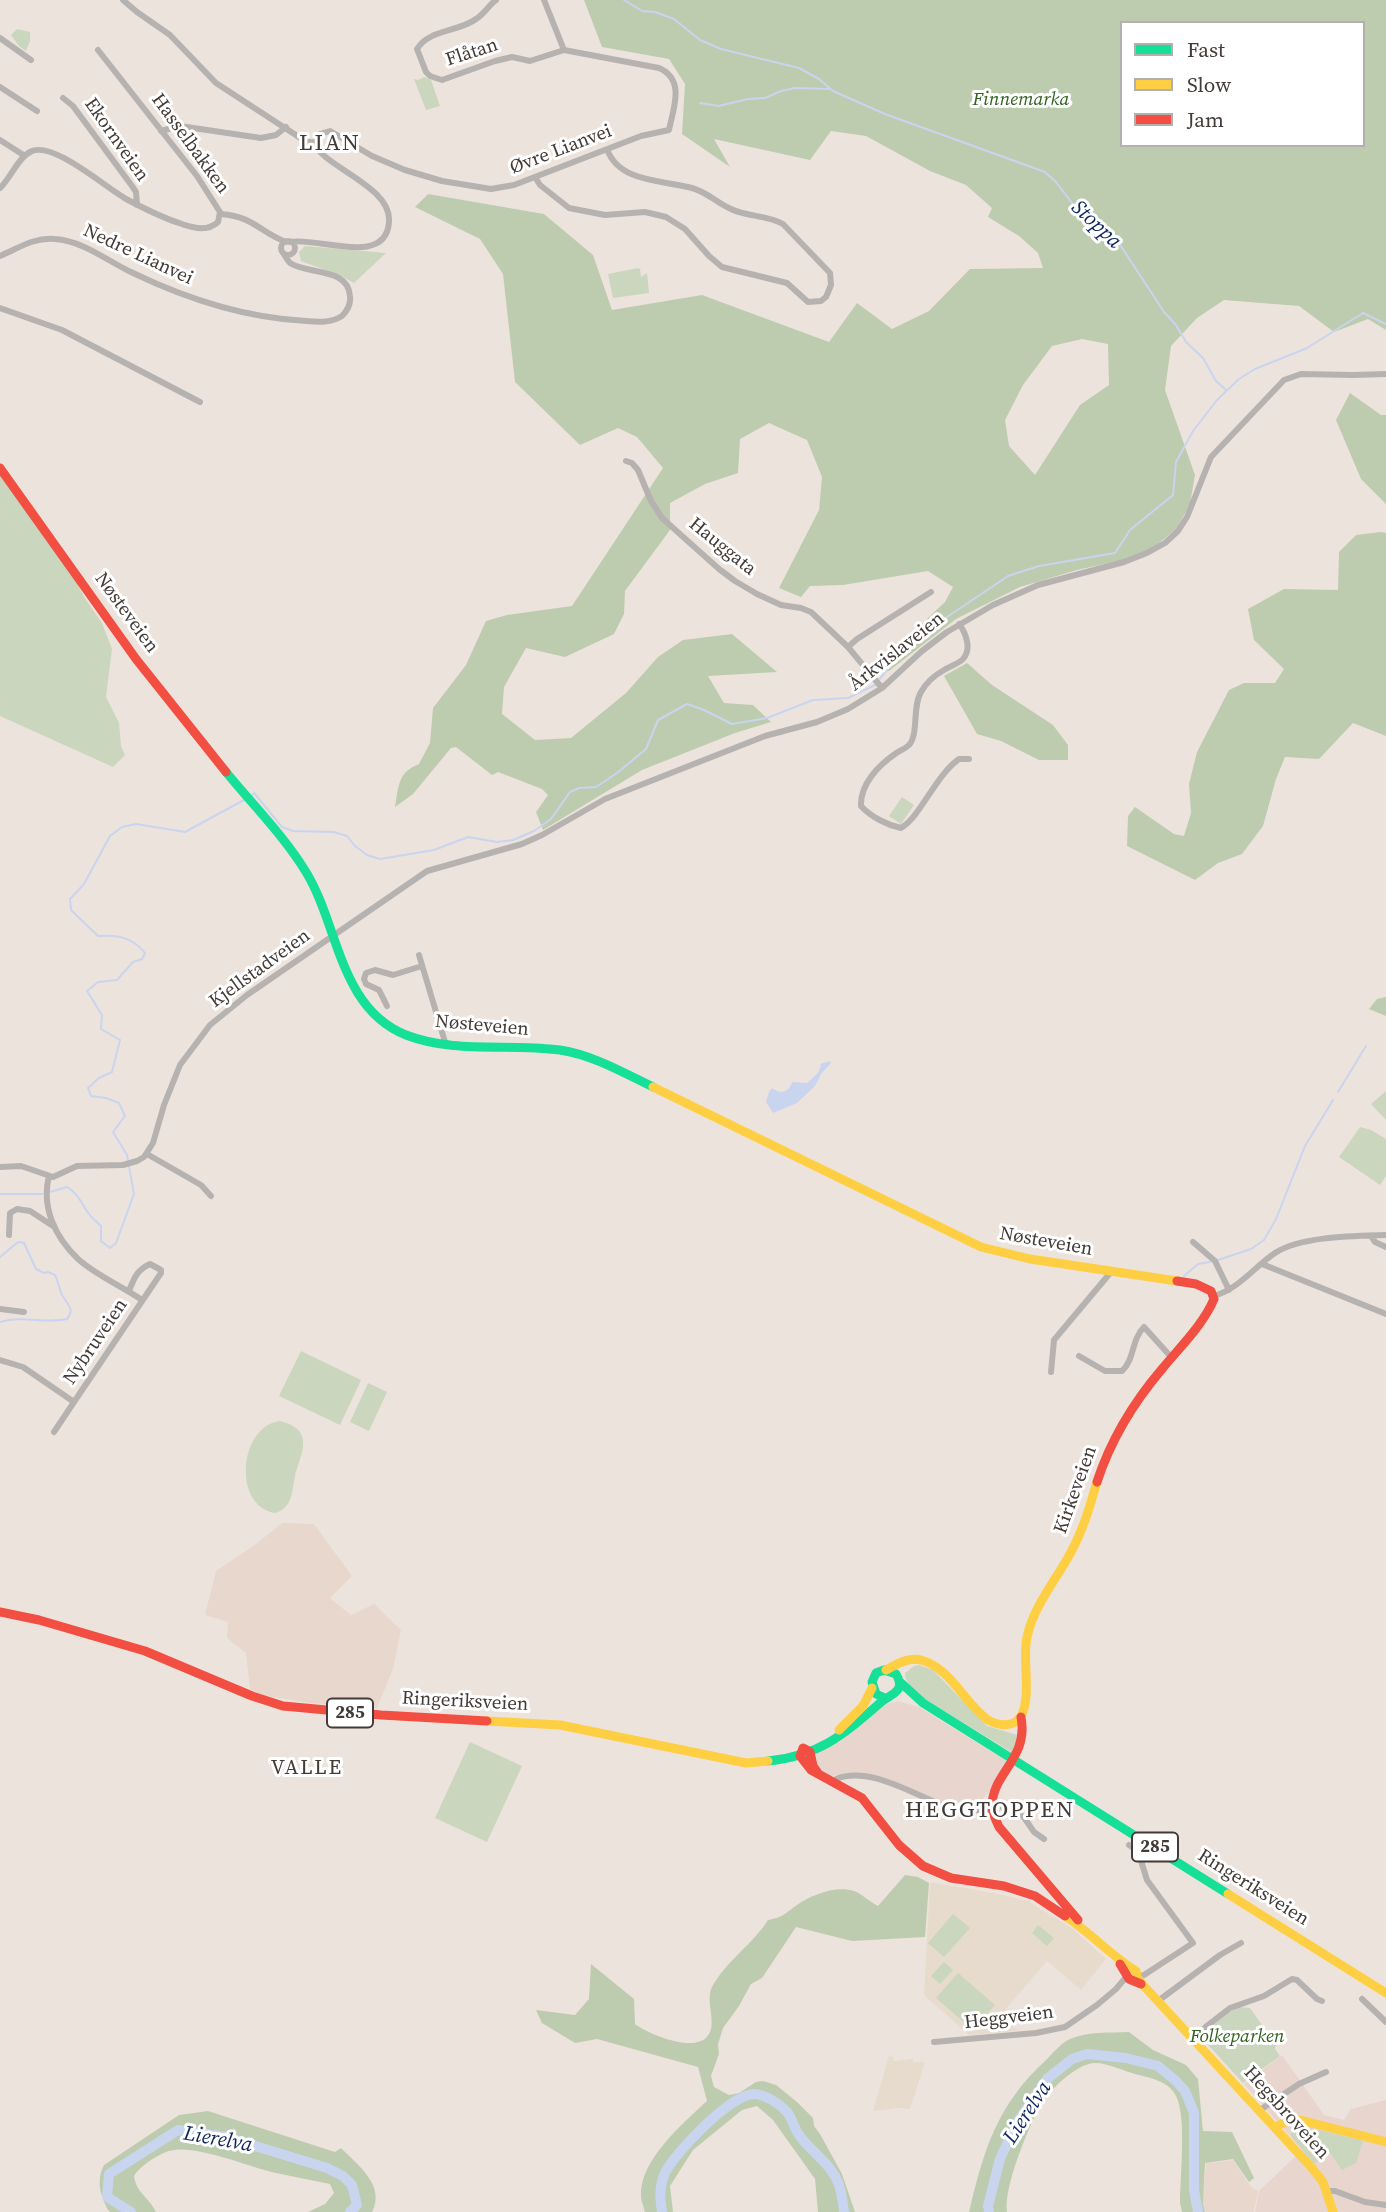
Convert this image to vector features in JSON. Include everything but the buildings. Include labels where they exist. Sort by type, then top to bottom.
[{"type":"main road","name":"Nøsteveien","points":[[0,468],[171,705],[284,841],[306,872],[320,900],[348,977],[360,998],[374,1014],[402,1032],[420,1038],[560,1050],[595,1060],[981,1247],[1017,1257],[1196,1284],[1212,1293]]},
{"type":"main road","name":"Kirkeveien","points":[[1023,1738],[1025,1731],[1021,1717],[1026,1703],[1025,1650],[1033,1616],[1077,1539],[1117,1430],[1210,1309],[1213,1303],[1212,1293]]},
{"type":"main road","name":"Ringeriksveien","points":[[0,1612],[39,1620],[145,1651],[252,1696],[283,1706],[412,1717],[560,1725],[732,1759],[804,1752],[825,1746],[890,1696],[923,1703]]},
{"type":"main road","points":[[886,1670],[906,1660],[918,1659],[938,1668],[990,1721],[1001,1725],[1012,1723],[1021,1717]]},
{"type":"main road","points":[[899,1679],[906,1666],[922,1661]]},
{"type":"main road","name":"285","points":[[879,1671],[893,1672],[899,1679],[899,1689],[890,1696],[876,1694],[872,1688],[874,1676],[879,1671]]},
{"type":"main road","name":"Ringeriksveien","points":[[899,1679],[923,1703],[1386,1993]]},
{"type":"main road","name":"Ringeriksveien","points":[[804,1752],[846,1724],[866,1702],[872,1688]]},
{"type":"main road","points":[[1012,1723],[1023,1738],[993,1795],[992,1809],[1002,1831],[1083,1927]]},
{"type":"main road","name":"Hegsbroveien","points":[[804,1752],[807,1767],[862,1798],[899,1845],[923,1866],[951,1878],[1004,1886],[1024,1892],[1049,1904],[1083,1927],[1158,2001],[1279,2130],[1320,2177],[1333,2212]]},
{"type":"main road","points":[[1279,2130],[1285,2122],[1303,2120],[1386,2143]]},
{"type":"street","points":[[123,0],[170,35],[216,83],[305,141],[314,142],[318,151],[355,176],[378,196],[386,207],[389,222],[383,237],[368,247],[288,242]]},
{"type":"street","name":"Flåtan","points":[[496,0],[475,21],[426,39],[419,45],[417,49],[423,66],[430,76],[442,79],[495,61],[512,57],[530,61],[564,50],[659,68],[674,81],[676,94],[669,130]]},
{"type":"street","points":[[544,0],[564,50]]},
{"type":"street","points":[[0,38],[32,60]]},
{"type":"street","name":"Hasselbakken","points":[[25,156],[38,150],[52,153],[137,205],[174,222],[199,229],[215,226],[221,215],[201,180],[98,50]]},
{"type":"street","points":[[0,87],[37,111]]},
{"type":"street","name":"Ekornveien","points":[[63,98],[73,106],[132,186],[136,192],[137,205]]},
{"type":"street","points":[[161,131],[180,126],[261,138],[276,135],[286,127]]},
{"type":"street","name":"Øvre Lianvei","points":[[314,142],[320,134],[330,131],[372,156],[405,170],[476,188],[500,188],[645,135],[669,130]]},
{"type":"street","points":[[0,140],[25,156],[0,188]]},
{"type":"street","points":[[535,177],[540,185],[569,208],[605,215],[641,212],[659,214],[682,226],[722,267],[787,283],[808,302],[817,302],[826,297],[831,285],[830,273],[783,224],[729,208],[700,191],[628,173],[616,163],[607,149]]},
{"type":"street","points":[[221,215],[250,220],[277,239],[294,245],[297,265]]},
{"type":"street","points":[[277,239],[282,251],[288,255],[308,243]]},
{"type":"street","name":"Nedre Lianvei","points":[[0,256],[37,240],[66,240],[81,245],[160,286],[227,309],[298,321],[330,321],[342,316],[350,301],[344,282],[290,262],[282,251]]},
{"type":"street","points":[[282,251],[288,242]]},
{"type":"street","points":[[0,308],[65,331],[200,402]]},
{"type":"street","name":"Årkvislaveien","points":[[334,935],[427,871],[522,844],[605,799],[765,736],[826,719],[848,709],[959,624],[1029,588],[1147,553],[1178,531],[1187,517],[1211,457],[1284,380],[1301,374],[1386,374]]},
{"type":"street","name":"Hauggata","points":[[626,461],[638,470],[651,501],[662,518],[744,587],[781,605],[807,609],[848,647],[879,684]]},
{"type":"street","points":[[848,647],[856,639],[931,592]]},
{"type":"street","points":[[959,624],[966,640],[965,656],[960,662],[932,678],[920,693],[915,707],[910,743],[873,774],[864,791],[861,806],[882,821],[901,828],[944,772],[958,759],[969,759]]},
{"type":"street","name":"Kjellstadveien","points":[[147,1154],[177,1071],[201,1035],[225,1011],[334,935]]},
{"type":"street","points":[[419,954],[446,1042]]},
{"type":"street","points":[[387,1006],[379,990],[366,984],[366,973],[375,970],[393,975],[422,965]]},
{"type":"street","points":[[0,1167],[21,1166],[56,1176],[77,1166],[129,1163],[147,1154],[201,1185],[211,1196]]},
{"type":"street","name":"Nybruveien","points":[[49,1176],[46,1198],[53,1226],[78,1259],[142,1300],[54,1432]]},
{"type":"street","points":[[9,1235],[10,1213],[17,1209],[30,1211],[53,1226]]},
{"type":"street","points":[[1371,1236],[1375,1242],[1386,1247]]},
{"type":"street","points":[[1212,1293],[1229,1290],[1277,1252],[1291,1246],[1323,1240],[1386,1236]]},
{"type":"street","points":[[1192,1242],[1215,1261],[1229,1290]]},
{"type":"street","points":[[129,1291],[141,1268],[150,1264],[159,1268],[161,1273],[142,1300]]},
{"type":"street","points":[[1262,1264],[1386,1314]]},
{"type":"street","points":[[1051,1372],[1054,1340],[1111,1272]]},
{"type":"street","points":[[0,1310],[24,1312]]},
{"type":"street","points":[[1079,1356],[1100,1370],[1122,1371],[1129,1364],[1136,1338],[1144,1327],[1172,1358]]},
{"type":"street","name":"Nybruveien","points":[[0,1360],[23,1367],[74,1402]]},
{"type":"street","points":[[835,1782],[836,1779],[846,1776],[866,1778],[913,1791],[958,1810],[992,1809]]},
{"type":"street","points":[[1003,1808],[1023,1816],[1034,1832],[1044,1839]]},
{"type":"street","points":[[1129,1845],[1138,1851],[1147,1880],[1193,1943],[1144,1975],[1133,1976]]},
{"type":"street","points":[[1158,2001],[1220,1955],[1241,1943]]},
{"type":"street","name":"Heggveien","points":[[934,2042],[1036,2033],[1065,2027],[1133,1976]]},
{"type":"street","points":[[1193,2039],[1230,2008],[1264,1996],[1291,1979],[1322,2001]]},
{"type":"street","points":[[1362,2000],[1386,2022]]},
{"type":"street","points":[[1260,2110],[1299,2084],[1326,2072]]},
{"type":"street","points":[[1327,2191],[1386,2205]]},
{"type":"shaded area","points":[[282,1523],[314,1524],[352,1576],[330,1598],[351,1615],[374,1604],[401,1630],[393,1669],[377,1708],[310,1703],[260,1695],[250,1689],[246,1653],[227,1638],[228,1622],[205,1615],[216,1571]]},
{"type":"shaded area","points":[[898,1701],[919,1707],[1008,1762],[996,1784],[981,1801],[965,1807],[956,1807],[895,1782],[849,1773],[831,1776],[824,1774],[816,1766],[814,1756],[818,1752],[881,1706]]},
{"type":"shaded area","points":[[930,1882],[1028,1901],[1073,1929],[1106,1959],[1081,1990],[1047,1961],[1005,2010],[1010,2016],[1008,2019],[1011,2024],[1018,2031],[969,2035],[924,1995]]},
{"type":"shaded area","points":[[1282,2055],[1324,2115],[1344,2120],[1351,2109],[1386,2100],[1386,2212],[1255,2212],[1259,2191],[1302,2150],[1244,2084]]},
{"type":"shaded area","points":[[889,2056],[893,2057],[894,2061],[913,2059],[913,2062],[925,2062],[910,2109],[873,2111]]},
{"type":"shaded area","points":[[1233,2160],[1251,2187],[1258,2191],[1254,2212],[1206,2212],[1203,2204],[1206,2163]]},
{"type":"green space","name":"Finnemarka","points":[[584,0],[1386,0],[1386,330],[1368,319],[1334,332],[1299,306],[1224,300],[1197,318],[1171,346],[1165,390],[1195,475],[1190,504],[1177,528],[1152,549],[1123,560],[1020,587],[956,619],[889,671],[881,673],[897,647],[945,602],[953,587],[928,571],[843,585],[810,586],[801,597],[779,588],[819,510],[822,477],[807,440],[769,423],[740,439],[738,473],[705,484],[670,503],[670,530],[625,591],[624,614],[614,634],[565,657],[526,648],[504,687],[502,714],[535,740],[571,738],[626,693],[658,657],[683,640],[732,634],[777,672],[708,676],[724,703],[753,705],[771,722],[735,733],[642,770],[543,830],[536,812],[548,795],[542,789],[498,772],[492,775],[456,747],[451,748],[413,794],[395,807],[403,776],[419,764],[430,743],[433,708],[466,665],[486,621],[507,615],[572,606],[663,468],[637,437],[618,428],[580,445],[515,382],[503,274],[480,239],[415,207],[428,194],[544,214],[593,255],[612,310],[702,295],[829,342],[857,303],[892,329],[929,311],[970,269],[1043,268],[1038,253],[1019,236],[988,217],[992,208],[966,185],[930,171],[866,136],[831,131],[810,160],[714,139],[730,167],[682,134],[685,84],[669,59],[602,47]],"holes":[[[1082,339],[1108,344],[1109,385],[1080,405],[1035,475],[1009,446],[1005,420],[1023,385],[1052,346]]]},
{"type":"green space","points":[[17,29],[30,32],[26,51],[11,35]]},
{"type":"green space","points":[[424,77],[431,80],[440,106],[426,110],[414,79]]},
{"type":"green space","points":[[305,246],[386,253],[354,283],[301,261],[299,252]]},
{"type":"green space","points":[[638,268],[641,277],[647,273],[649,293],[613,298],[608,274]]},
{"type":"green space","points":[[1350,393],[1381,415],[1386,415],[1386,504],[1361,479],[1336,420]]},
{"type":"green space","points":[[0,475],[74,576],[84,597],[102,623],[112,649],[106,697],[119,723],[121,746],[125,755],[113,767],[0,716]]},
{"type":"green space","points":[[1386,533],[1386,736],[1353,723],[1319,759],[1285,757],[1263,826],[1242,854],[1218,863],[1195,880],[1127,846],[1128,816],[1135,807],[1174,834],[1184,836],[1191,813],[1189,784],[1197,752],[1229,690],[1244,683],[1275,683],[1284,669],[1254,640],[1248,609],[1284,589],[1338,590],[1339,552],[1356,535]]},
{"type":"green space","points":[[967,663],[992,685],[1053,725],[1068,745],[1068,760],[1039,760],[1001,741],[977,734],[944,676]]},
{"type":"green space","points":[[902,797],[914,805],[901,824],[889,816]]},
{"type":"green space","points":[[1386,997],[1386,1016],[1369,1009],[1377,999]]},
{"type":"green space","points":[[1386,1091],[1386,1120],[1371,1104]]},
{"type":"green space","points":[[1360,1127],[1386,1139],[1386,1176],[1380,1185],[1339,1157]]},
{"type":"green space","points":[[301,1351],[361,1380],[340,1425],[279,1396]]},
{"type":"green space","points":[[368,1383],[387,1392],[369,1431],[350,1422]]},
{"type":"green space","points":[[280,1421],[298,1430],[303,1443],[291,1498],[281,1511],[275,1513],[261,1507],[252,1496],[247,1482],[246,1466],[249,1450],[256,1436],[266,1426]]},
{"type":"green space","points":[[919,1665],[933,1670],[987,1726],[1017,1735],[1019,1738],[1013,1753],[920,1696],[905,1677],[905,1673]]},
{"type":"green space","points":[[470,1742],[522,1766],[487,1842],[435,1818]]},
{"type":"green space","points":[[905,1875],[918,1877],[929,1883],[925,1937],[852,1941],[796,1927],[762,1978],[751,1984],[723,2028],[718,2044],[719,2054],[711,2076],[714,2087],[729,2095],[763,2081],[776,2085],[797,2102],[813,2118],[814,2126],[842,2174],[855,2212],[818,2212],[815,2179],[773,2120],[757,2106],[742,2110],[693,2150],[670,2186],[673,2212],[645,2212],[641,2196],[647,2169],[664,2144],[707,2101],[698,2067],[597,2039],[575,2043],[542,2023],[536,2010],[575,2015],[589,1999],[591,1964],[634,1999],[635,2024],[664,2038],[688,2043],[698,2042],[706,2038],[711,2029],[712,1987],[768,1920],[781,1916],[809,1898],[839,1889],[854,1891],[878,1906]]},
{"type":"green space","points":[[953,1914],[970,1928],[944,1957],[928,1943]]},
{"type":"green space","points":[[1038,1925],[1054,1938],[1047,1946],[1032,1933]]},
{"type":"green space","points":[[944,1962],[953,1970],[940,1984],[931,1976]]},
{"type":"green space","points":[[958,1973],[995,2005],[973,2030],[936,1998]]},
{"type":"green space","name":"Folkeparken","points":[[1239,2007],[1250,2008],[1276,2045],[1275,2049],[1280,2056],[1243,2083],[1200,2036],[1225,2014]]},
{"type":"green space","points":[[1129,2032],[1153,2050],[1186,2065],[1198,2079],[1203,2131],[1232,2132],[1254,2178],[1249,2182],[1233,2159],[1205,2163],[1205,2212],[1182,2212],[1182,2132],[1176,2096],[1169,2087],[1158,2081],[1109,2065],[1094,2063],[1073,2072],[1043,2101],[1031,2124],[1013,2172],[1007,2212],[969,2212],[980,2168],[995,2129],[1015,2094],[1029,2077],[1057,2048],[1070,2039],[1092,2034]]},
{"type":"green space","points":[[208,2111],[335,2152],[341,2148],[362,2169],[373,2185],[375,2202],[372,2212],[308,2212],[325,2204],[334,2193],[330,2184],[276,2173],[206,2153],[179,2149],[154,2158],[134,2176],[137,2187],[156,2212],[110,2212],[100,2188],[104,2165],[179,2115]]},
{"type":"green space","points":[[1299,2125],[1363,2141],[1356,2163],[1342,2170],[1329,2151],[1314,2164],[1291,2136],[1292,2129]]},
{"type":"water","points":[[830,1061],[815,1086],[797,1103],[773,1113],[766,1102],[772,1088],[784,1091],[792,1082],[807,1083],[818,1073],[820,1064]]},
{"type":"waterway","name":"Stoppa","points":[[624,0],[642,11],[655,12],[674,19],[700,40],[721,49],[799,68],[833,91],[885,114],[1045,172],[1085,220],[1096,221],[1117,240],[1164,312],[1186,342],[1203,358],[1216,381],[1226,390]]},
{"type":"waterway","name":"Stoppa","points":[[700,103],[719,106],[765,98],[795,88],[829,89]]},
{"type":"waterway","points":[[878,681],[919,630],[938,623],[1008,576],[1039,566],[1115,553],[1130,530],[1173,495],[1176,462],[1193,431],[1217,400],[1239,379],[1255,369],[1307,348],[1363,313],[1386,324]]},
{"type":"waterway","points":[[252,795],[254,793],[282,827],[293,831],[334,832],[347,836],[367,855],[380,859],[434,850],[468,837],[497,842],[513,840],[534,831],[551,819],[570,792],[579,788],[596,787],[617,773],[646,749],[658,720],[687,704],[732,724],[767,718],[813,700],[848,698],[875,685]]},
{"type":"waterway","points":[[50,1192],[67,1187],[74,1193],[101,1226],[101,1241],[110,1248],[116,1243],[134,1194],[127,1155],[113,1132],[125,1116],[119,1103],[91,1096],[88,1088],[99,1078],[112,1072],[120,1040],[101,1029],[102,1015],[87,991],[98,982],[117,980],[133,962],[142,959],[145,953],[135,943],[124,938],[98,936],[71,910],[70,899],[84,884],[110,836],[122,827],[136,824],[185,832],[244,800]]},
{"type":"waterway","points":[[1338,1092],[1366,1046]]},
{"type":"waterway","points":[[1218,1260],[1251,1249],[1264,1240],[1276,1219],[1305,1146],[1333,1100]]},
{"type":"waterway","points":[[0,1194],[42,1194]]},
{"type":"waterway","points":[[0,1257],[18,1242],[24,1243],[36,1269],[55,1275],[71,1312],[67,1319],[17,1319],[0,1322]]},
{"type":"waterway","points":[[1184,1276],[1198,1264],[1210,1262]]},
{"type":"waterway","name":"Lierelva","points":[[989,2212],[988,2206],[1000,2159],[1016,2124],[1047,2079],[1072,2059],[1087,2054],[1126,2058],[1158,2066],[1185,2091],[1194,2113],[1194,2190],[1198,2212]]},
{"type":"waterway","name":"Lierelva","points":[[662,2212],[662,2180],[679,2153],[718,2114],[744,2097],[754,2094],[772,2100],[787,2112],[799,2135],[836,2178],[844,2212]]},
{"type":"waterway","name":"Lierelva","points":[[131,2212],[107,2197],[109,2174],[178,2130],[226,2137],[327,2168],[343,2176],[352,2185],[357,2205],[350,2212]]},
{"type":"traffic: fast","points":[[226,772],[278,833],[306,872],[354,986],[367,1006],[384,1022],[406,1035],[425,1041],[463,1046],[541,1048],[572,1052],[608,1065],[653,1087]]},
{"type":"traffic: fast","points":[[768,1761],[816,1749],[854,1725],[898,1689],[900,1685],[896,1674],[884,1670],[876,1673],[872,1682],[876,1694],[885,1698]]},
{"type":"traffic: fast","points":[[900,1682],[923,1703],[1228,1894]]},
{"type":"traffic: slow","points":[[653,1087],[981,1247],[1030,1259],[1177,1281]]},
{"type":"traffic: slow","points":[[886,1670],[907,1660],[916,1659],[932,1664],[941,1670],[988,1720],[1006,1725],[1018,1720],[1026,1698],[1026,1646],[1030,1625],[1075,1544],[1097,1482]]},
{"type":"traffic: slow","points":[[839,1730],[863,1706],[872,1688]]},
{"type":"traffic: slow","points":[[487,1721],[560,1725],[746,1763],[768,1761]]},
{"type":"traffic: slow","points":[[1228,1894],[1386,1993]]},
{"type":"traffic: slow","points":[[1065,1916],[1136,1971],[1143,1985],[1312,2168],[1323,2182],[1333,2212]]},
{"type":"traffic: slow","points":[[1276,2127],[1285,2122],[1300,2120],[1386,2142]]},
{"type":"traffic: jam","points":[[0,468],[136,659],[226,772]]},
{"type":"traffic: jam","points":[[1097,1482],[1116,1436],[1132,1408],[1197,1327],[1214,1299],[1211,1291],[1196,1284],[1177,1281]]},
{"type":"traffic: jam","points":[[0,1612],[39,1620],[145,1651],[252,1696],[283,1706],[487,1721]]},
{"type":"traffic: jam","points":[[1021,1717],[1020,1744],[998,1784],[994,1794],[993,1811],[999,1827],[1078,1920]]},
{"type":"traffic: jam","points":[[818,1773],[813,1766],[810,1752],[803,1748],[800,1756],[811,1770],[862,1798],[899,1845],[923,1866],[951,1878],[1004,1886],[1035,1896],[1065,1916]]},
{"type":"traffic: jam","points":[[1120,1964],[1129,1979],[1141,1984]]},
{"type":"district","name":"LIAN","points":[[330,144]]},
{"type":"district","name":"VALLE","points":[[307,1769]]},
{"type":"district","name":"HEGGTOPPEN","points":[[990,1811]]}]
